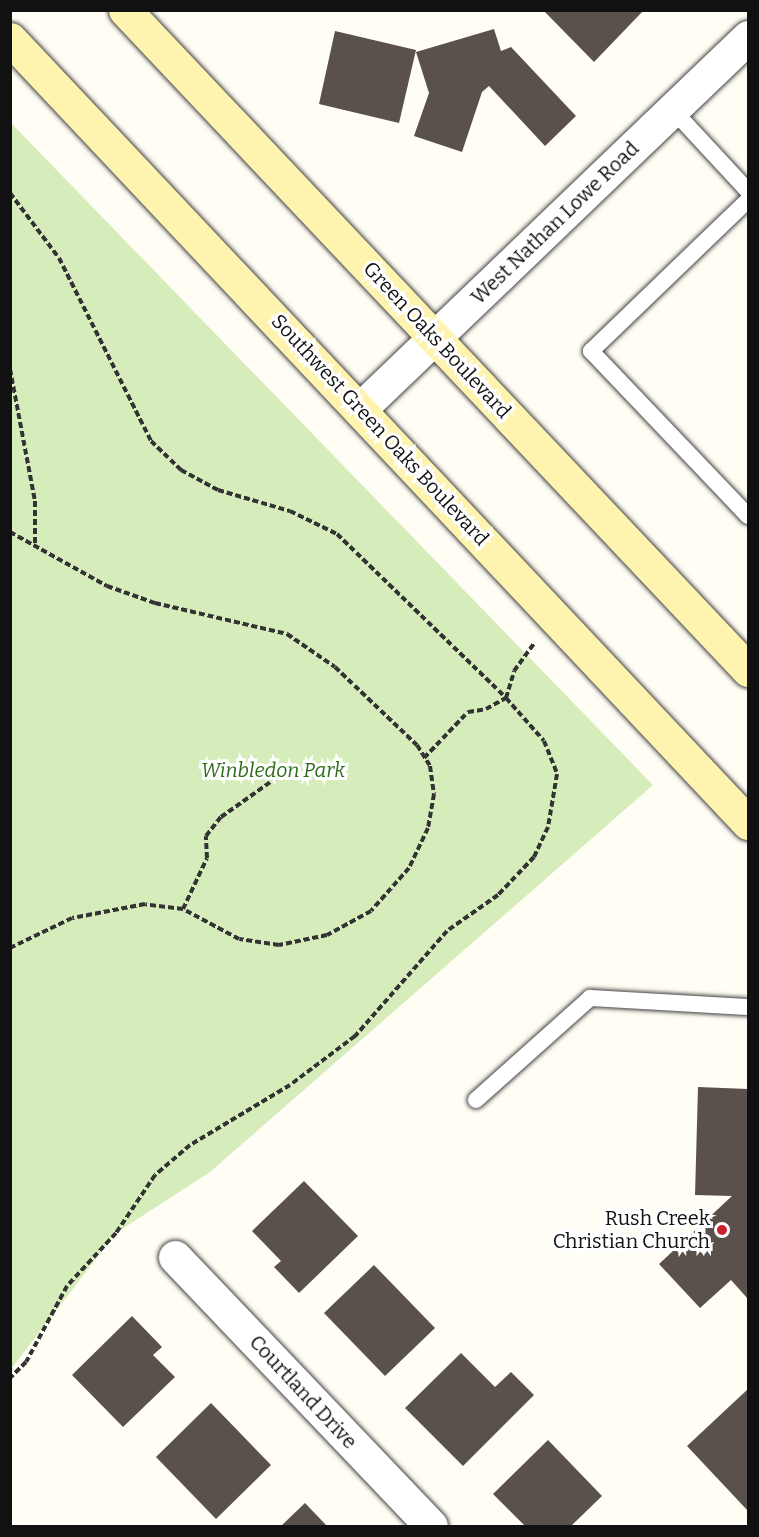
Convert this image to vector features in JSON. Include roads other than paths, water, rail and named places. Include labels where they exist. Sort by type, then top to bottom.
[{"type":"main road","name":"Green Oaks Boulevard","points":[[125,10],[748,670]]},
{"type":"main road","name":"Southwest Green Oaks Boulevard","points":[[10,39],[361,408],[748,823]]},
{"type":"street","name":"West Nathan Lowe Road","points":[[361,408],[748,37]]},
{"type":"street","name":"Courtland Drive","points":[[175,1257],[431,1527]]},
{"type":"lane","points":[[673,110],[748,191]]},
{"type":"lane","points":[[748,200],[591,351],[748,516]]},
{"type":"lane","points":[[476,1100],[590,998],[748,1007]]},
{"type":"place","name":"Rush Creek Christian Church","points":[[722,1230]]},
{"type":"park label","name":"Winbledon Park","points":[[273,770]]}]
